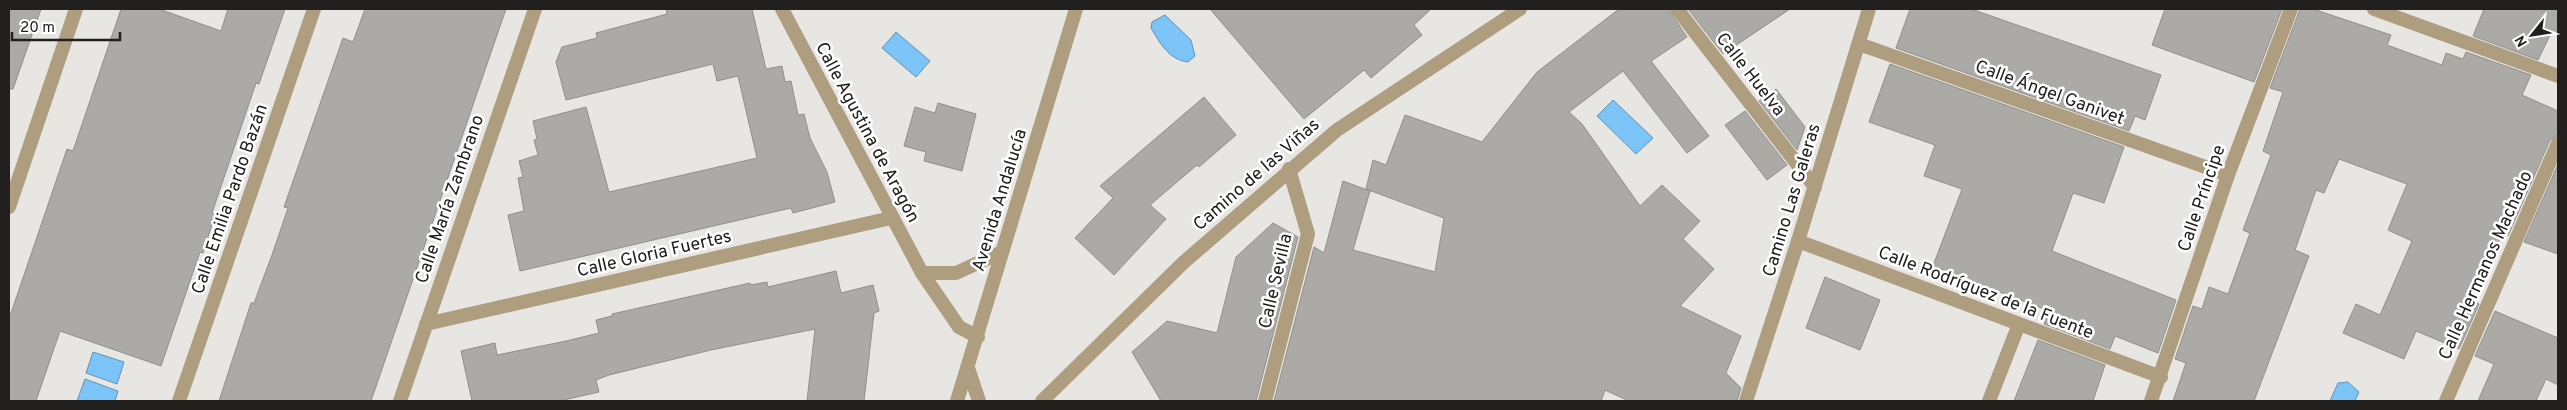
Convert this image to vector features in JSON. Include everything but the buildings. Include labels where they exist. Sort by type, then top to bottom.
[{"type":"street","points":[[9,207],[76,9]]},
{"type":"street","name":"Calle Emilia Pardo Bazán","points":[[179,401],[314,9]]},
{"type":"street","name":"Calle María Zambrano","points":[[400,401],[534,9]]},
{"type":"street","name":"Calle Agustina de Aragón","points":[[782,9],[891,218],[922,272],[959,327],[978,337]]},
{"type":"street","name":"Avenida Andalucía","points":[[957,401],[978,337],[1076,9]]},
{"type":"street","name":"Camino de las Viñas","points":[[1042,401],[1184,262],[1288,170],[1337,130],[1520,9]]},
{"type":"street","name":"Calle Huelva","points":[[1677,9],[1815,187]]},
{"type":"street","name":"Camino Las Galeras","points":[[1746,401],[1870,9]]},
{"type":"street","name":"Calle Príncipe","points":[[2152,401],[2228,175],[2291,9]]},
{"type":"street","points":[[2374,9],[2558,76]]},
{"type":"street","name":"Calle Ángel Ganivet","points":[[1859,44],[2228,175]]},
{"type":"street","name":"Calle Hermanos Machado","points":[[2446,401],[2558,143]]},
{"type":"street","name":"Calle Sevilla","points":[[1265,401],[1308,234],[1288,170]]},
{"type":"street","name":"Calle Gloria Fuertes","points":[[426,324],[891,218]]},
{"type":"street","name":"Calle Rodríguez de la Fuente","points":[[1798,241],[2161,378]]},
{"type":"street","points":[[922,272],[956,273],[1002,252]]},
{"type":"street","points":[[1989,401],[2019,324]]},
{"type":"street","points":[[968,368],[980,401]]},
{"type":"water","points":[[1165,15],[1191,40],[1195,56],[1188,62],[1181,61],[1170,54],[1151,28],[1152,22]]},
{"type":"water","points":[[896,32],[930,61],[916,77],[882,48]]},
{"type":"water","points":[[1613,100],[1653,138],[1636,154],[1597,116]]},
{"type":"water","points":[[93,352],[124,362],[117,384],[86,373]]},
{"type":"water","points":[[85,379],[118,391],[115,401],[77,401]]},
{"type":"water","points":[[2348,382],[2359,392],[2355,401],[2330,401],[2338,383]]}]
